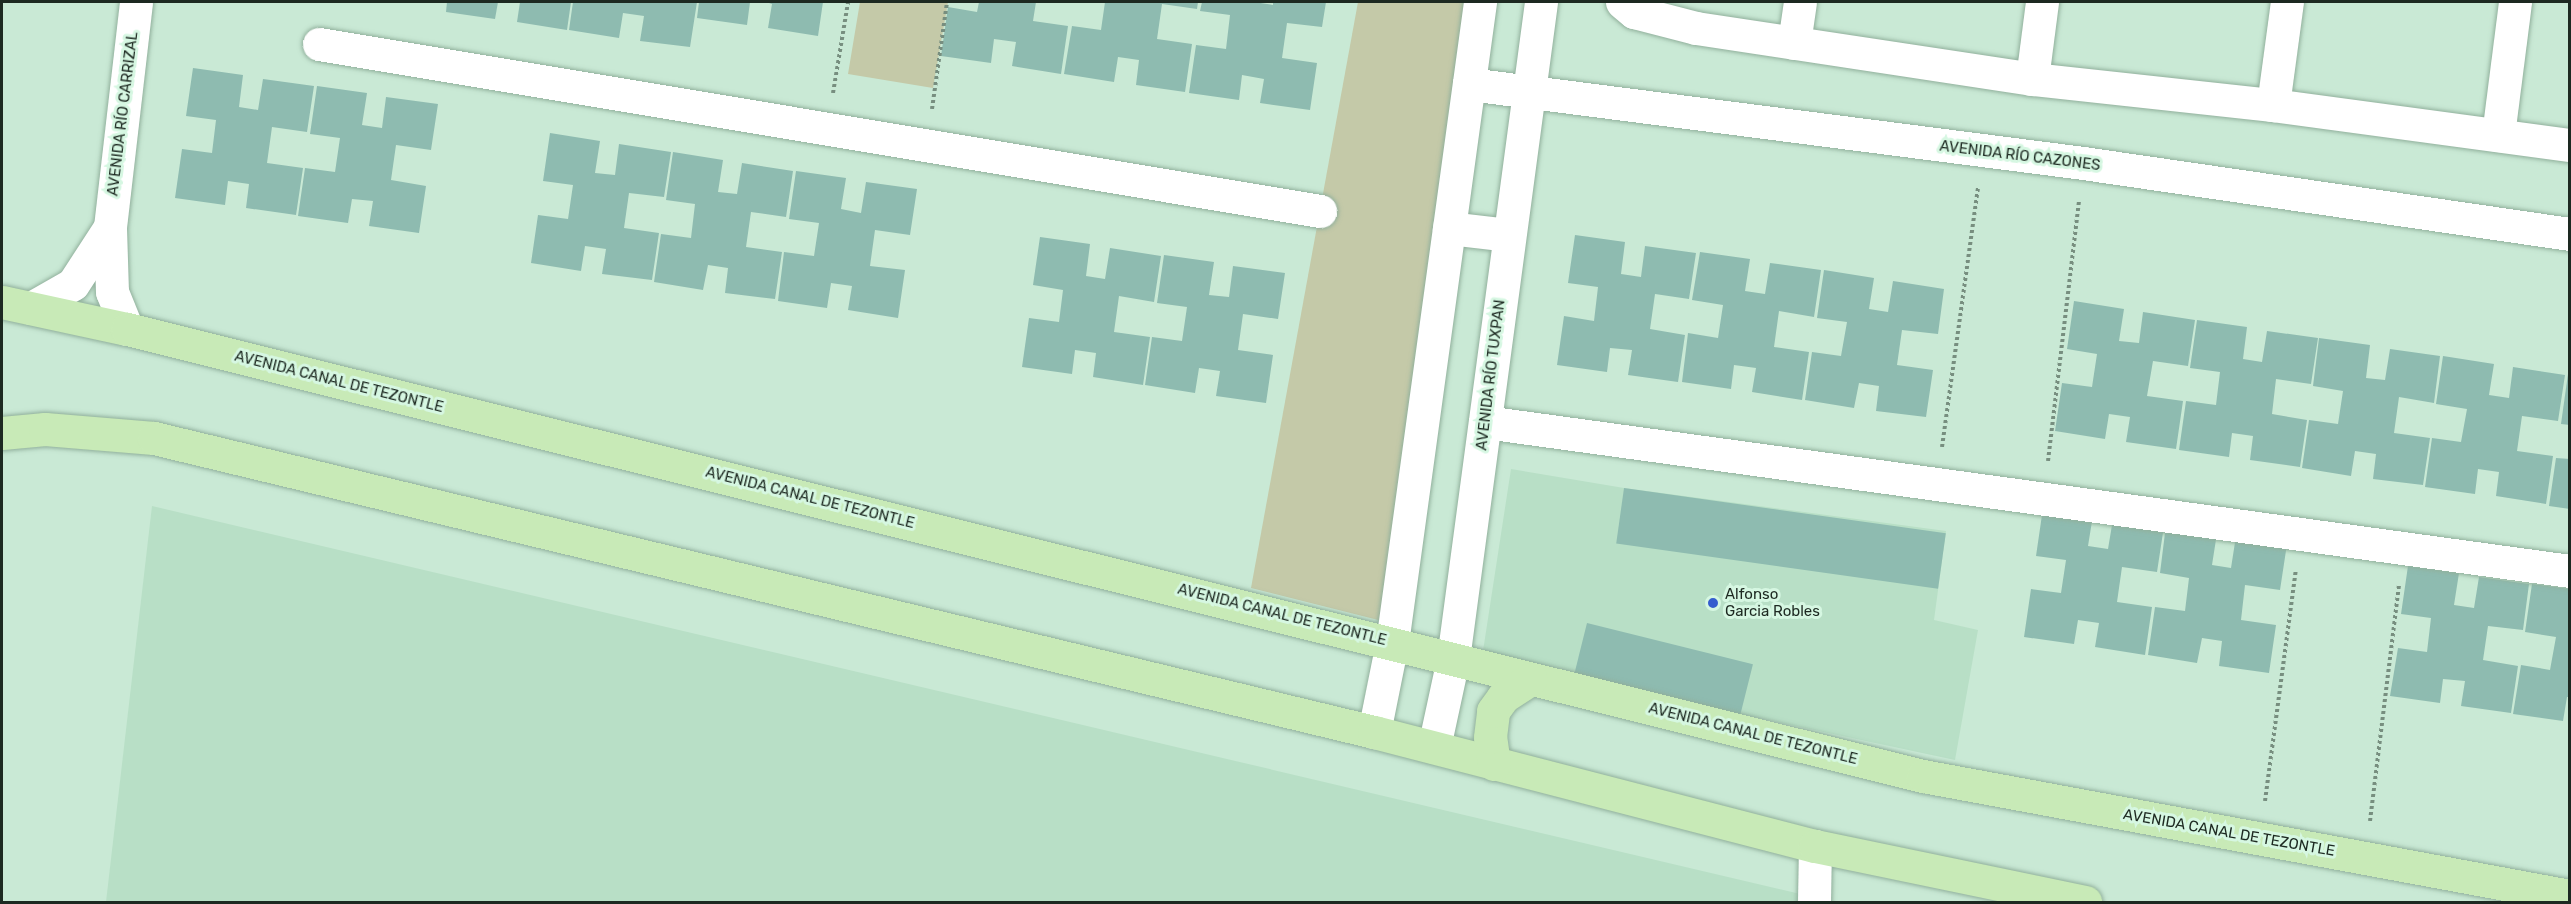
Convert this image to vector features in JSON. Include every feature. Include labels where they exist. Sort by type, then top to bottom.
[{"type":"main road","name":"AVENIDA CANAL DE TEZONTLE","points":[[16,305],[127,329],[1923,776],[2570,896]]},
{"type":"main road","points":[[2,433],[45,429],[154,438],[1374,732],[1815,846],[2085,903]]},
{"type":"main road","points":[[1494,764],[1490,736],[1493,711],[1503,697],[1531,679]]},
{"type":"street","name":"AVENIDA RÍO CARRIZAL","points":[[127,329],[112,292],[110,227],[136,2]]},
{"type":"street","points":[[1374,732],[1392,643],[1480,2]]},
{"type":"street","name":"AVENIDA RÍO TUXPAN","points":[[1434,747],[1453,659],[1541,2]]},
{"type":"street","points":[[1622,2],[1634,12],[1696,28],[2032,79],[2273,105],[2570,145]]},
{"type":"street","points":[[1794,43],[1800,2]]},
{"type":"street","points":[[2032,79],[2042,2]]},
{"type":"street","points":[[2273,105],[2287,2]]},
{"type":"street","points":[[2498,135],[2515,2]]},
{"type":"street","points":[[319,44],[1320,211]]},
{"type":"street","name":"AVENIDA RÍO CAZONES","points":[[1469,84],[1530,94],[2083,163],[2570,234]]},
{"type":"street","name":"AVENIDA RÍO CARRIZAL","points":[[16,305],[73,284],[110,227]]},
{"type":"street","points":[[1449,228],[1509,235]]},
{"type":"street","points":[[1485,422],[2570,571]]},
{"type":"street","points":[[1814,903],[1815,846]]},
{"type":"path","points":[[827,129],[848,2]]},
{"type":"path","points":[[927,145],[947,2]]},
{"type":"path","points":[[1937,483],[1983,151]]},
{"type":"path","points":[[2044,498],[2083,163]]},
{"type":"path","points":[[2259,839],[2301,534]]},
{"type":"path","points":[[2365,858],[2403,548]]},
{"type":"shaded area","points":[[860,2],[948,2],[933,88],[848,74]]},
{"type":"shaded area","points":[[1358,2],[1468,2],[1386,622],[1251,588]]},
{"type":"shaded area","name":"Alfonso Garcia Robles","points":[[1511,469],[1624,488],[1946,531],[1934,620],[1978,630],[1955,760],[1740,714],[1483,651]]},
{"type":"shaded area","points":[[152,506],[1809,896],[1808,902],[106,902]]},
{"type":"building","points":[[447,2],[498,2],[495,19],[446,12]]},
{"type":"building","points":[[520,2],[571,2],[567,30],[517,22]]},
{"type":"building","points":[[573,2],[697,2],[690,47],[640,41],[644,16],[623,13],[619,38],[569,30]]},
{"type":"building","points":[[699,2],[750,2],[747,25],[697,18]]},
{"type":"building","points":[[766,2],[823,2],[818,36],[768,28],[772,4]]},
{"type":"building","points":[[979,2],[1036,2],[1033,21],[1068,26],[1061,74],[1012,66],[1016,42],[994,39],[991,63],[941,56],[948,7],[977,12]]},
{"type":"building","points":[[1105,2],[1198,2],[1197,9],[1162,4],[1157,39],[1192,44],[1185,92],[1136,85],[1139,60],[1118,57],[1114,82],[1064,74],[1072,26],[1101,30]]},
{"type":"building","points":[[1202,2],[1254,2],[1273,5],[1273,2],[1326,2],[1322,27],[1287,23],[1282,58],[1317,63],[1310,110],[1260,103],[1264,79],[1242,75],[1239,100],[1189,93],[1196,45],[1226,49],[1230,15],[1200,11]]},
{"type":"building","points":[[193,68],[243,75],[239,107],[258,110],[263,79],[314,86],[307,132],[272,127],[267,163],[303,168],[296,215],[246,208],[249,184],[228,181],[225,205],[175,198],[182,149],[212,153],[216,120],[186,116]]},
{"type":"building","points":[[317,86],[367,93],[362,125],[382,128],[386,97],[438,104],[431,150],[396,145],[391,180],[426,186],[419,233],[369,226],[373,201],[352,199],[348,223],[298,216],[305,168],[335,172],[340,138],[310,134]]},
{"type":"building","points":[[550,133],[600,141],[595,173],[615,175],[619,144],[671,152],[664,197],[629,193],[624,228],[659,233],[652,280],[602,274],[606,249],[585,246],[581,271],[531,263],[538,215],[568,219],[573,185],[543,181]]},
{"type":"building","points":[[673,152],[723,160],[718,192],[737,194],[742,163],[793,171],[786,217],[751,212],[746,247],[782,252],[775,299],[725,293],[728,268],[708,265],[703,290],[654,282],[661,234],[691,238],[695,204],[666,200]]},
{"type":"building","points":[[796,171],[846,178],[841,209],[861,213],[866,182],[917,189],[910,235],[875,230],[870,266],[905,270],[898,318],[848,310],[852,286],[831,283],[827,308],[778,301],[784,252],[814,256],[819,223],[789,219]]},
{"type":"building","points":[[1575,235],[1625,242],[1621,274],[1641,277],[1645,246],[1696,253],[1689,299],[1655,294],[1650,329],[1685,335],[1678,382],[1628,375],[1632,350],[1610,348],[1607,372],[1557,365],[1564,316],[1594,321],[1598,287],[1568,283]]},
{"type":"building","points":[[1040,237],[1090,244],[1086,276],[1105,279],[1110,248],[1161,256],[1154,302],[1119,296],[1114,332],[1150,337],[1143,385],[1093,377],[1096,353],[1075,350],[1072,374],[1022,367],[1029,318],[1059,322],[1063,290],[1033,285]]},
{"type":"building","points":[[1700,252],[1750,259],[1745,291],[1765,294],[1770,263],[1821,270],[1814,317],[1779,311],[1774,347],[1809,352],[1802,400],[1752,392],[1756,368],[1734,365],[1731,389],[1682,382],[1688,333],[1718,338],[1723,305],[1692,300]]},
{"type":"building","points":[[1164,255],[1214,262],[1209,295],[1229,297],[1233,266],[1285,273],[1278,319],[1243,314],[1238,350],[1273,355],[1266,403],[1216,396],[1220,371],[1199,368],[1195,393],[1145,385],[1152,337],[1182,341],[1187,307],[1157,303]]},
{"type":"building","points":[[1824,270],[1874,278],[1869,309],[1888,312],[1893,281],[1944,289],[1938,334],[1902,330],[1897,365],[1933,370],[1926,417],[1876,411],[1879,386],[1859,383],[1854,408],[1805,400],[1812,352],[1841,356],[1847,322],[1817,318]]},
{"type":"building","points":[[2074,301],[2124,309],[2119,341],[2139,343],[2143,312],[2195,320],[2188,366],[2153,361],[2147,396],[2183,401],[2176,449],[2126,442],[2130,417],[2109,414],[2105,439],[2055,431],[2062,383],[2092,387],[2097,354],[2067,349]]},
{"type":"building","points":[[2197,320],[2247,327],[2243,359],[2262,362],[2267,331],[2318,338],[2311,384],[2276,379],[2272,414],[2307,420],[2300,467],[2250,460],[2253,436],[2232,433],[2229,457],[2179,450],[2186,401],[2216,405],[2220,372],[2190,368]]},
{"type":"building","points":[[2319,338],[2370,345],[2366,378],[2385,380],[2390,349],[2440,356],[2434,403],[2399,397],[2394,433],[2430,438],[2423,485],[2373,479],[2376,454],[2355,451],[2351,476],[2302,468],[2309,420],[2338,424],[2343,391],[2313,386]]},
{"type":"building","points":[[2443,356],[2494,364],[2489,395],[2509,398],[2513,367],[2565,375],[2558,421],[2522,416],[2517,451],[2553,456],[2546,504],[2496,496],[2499,472],[2478,469],[2475,494],[2425,487],[2432,438],[2461,442],[2467,409],[2436,404]]},
{"type":"building","points":[[2568,374],[2570,374],[2570,425],[2561,424]]},
{"type":"building","points":[[2556,458],[2570,459],[2570,509],[2549,506]]},
{"type":"building","points":[[1624,488],[1946,533],[1938,589],[1616,543]]},
{"type":"building","points":[[2043,508],[2093,515],[2088,546],[2108,549],[2113,519],[2164,526],[2157,572],[2122,567],[2117,602],[2152,607],[2145,655],[2095,647],[2099,623],[2078,620],[2074,644],[2024,637],[2031,589],[2061,593],[2066,560],[2036,556]]},
{"type":"building","points":[[2166,525],[2217,533],[2212,565],[2231,568],[2236,536],[2287,544],[2280,590],[2245,585],[2241,620],[2276,625],[2269,673],[2219,666],[2222,641],[2202,638],[2197,663],[2148,655],[2155,607],[2185,611],[2189,578],[2160,573]]},
{"type":"building","points":[[2408,566],[2459,573],[2454,605],[2474,608],[2479,577],[2529,584],[2523,630],[2488,626],[2483,660],[2518,666],[2511,713],[2461,706],[2465,681],[2443,679],[2440,703],[2390,696],[2398,648],[2427,652],[2431,618],[2401,614]]},
{"type":"building","points":[[2532,584],[2570,589],[2570,697],[2567,697],[2563,721],[2513,714],[2521,665],[2550,670],[2556,637],[2525,632]]},
{"type":"building","points":[[1587,623],[1753,664],[1740,716],[1574,674]]},
{"type":"place","name":"Alfonso Garcia Robles","points":[[1713,603]]}]
